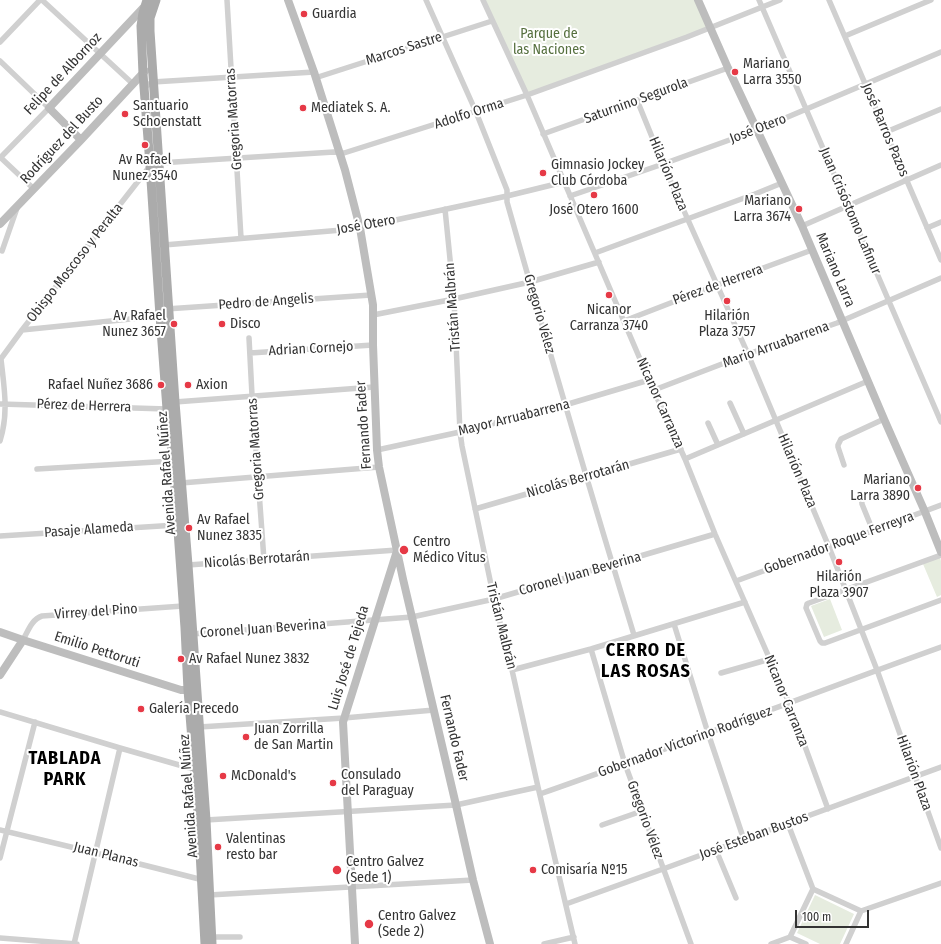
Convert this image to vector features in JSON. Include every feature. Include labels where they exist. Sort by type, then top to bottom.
[{"type":"main road","name":"Avenida Rafael Núñez","points":[[156,0],[152,10],[150,25],[167,409],[173,461],[198,815],[201,879],[210,942]]},
{"type":"main road","name":"Fernando Fader","points":[[288,0],[345,170],[360,228],[373,315],[374,387],[378,467],[473,880],[490,944]]},
{"type":"main road","name":"Mariano Larra","points":[[698,0],[802,226],[884,420],[925,512],[941,553]]},
{"type":"main road","name":"Felipe de Albornoz","points":[[49,108],[146,3]]},
{"type":"main road","name":"Avenida Rafael Núñez","points":[[146,3],[142,26],[144,92],[149,153],[155,164],[164,245],[163,311],[175,402],[188,565],[206,820],[210,942]]},
{"type":"main road","name":"Rodríguez del Busto","points":[[0,224],[152,64]]},
{"type":"main road","points":[[49,108],[81,140]]},
{"type":"main road","name":"Luis José de Tejeda","points":[[355,944],[343,727],[344,718],[397,550]]},
{"type":"main road","name":"Emilio Pettoruti","points":[[0,632],[181,690],[188,690]]},
{"type":"main road","points":[[0,675],[23,640]]},
{"type":"main road","points":[[188,690],[196,686]]},
{"type":"street","points":[[0,42],[41,0],[133,84]]},
{"type":"street","name":"Gregoria Matorras","points":[[227,0],[242,238]]},
{"type":"street","name":"Gregorio Vélez","points":[[426,0],[476,112],[507,190],[507,202],[586,477],[634,635]]},
{"type":"street","name":"Nicanor Carranza","points":[[483,0],[527,95],[649,380],[681,449],[715,534],[789,704],[828,809]]},
{"type":"street","name":"Juan Crisóstomo Lafinur","points":[[759,0],[941,422]]},
{"type":"street","name":"Adolfo Orma","points":[[155,164],[334,152],[344,153],[527,95],[687,37],[780,0]]},
{"type":"street","name":"José Barros Pazos","points":[[829,0],[941,260]]},
{"type":"street","points":[[845,36],[930,0]]},
{"type":"street","name":"Marcos Sastre","points":[[153,82],[232,77],[314,75],[492,21]]},
{"type":"street","name":"José Otero","points":[[570,196],[757,130],[941,52]]},
{"type":"street","points":[[0,61],[49,108]]},
{"type":"street","name":"Saturnino Segurola","points":[[543,134],[728,68]]},
{"type":"street","points":[[144,92],[146,86],[153,82]]},
{"type":"street","name":"Hilarión Plaza","points":[[637,100],[663,164],[748,354],[829,547],[877,670],[941,848]]},
{"type":"street","name":"Felipe de Albornoz","points":[[0,158],[49,108]]},
{"type":"street","points":[[886,132],[941,109]]},
{"type":"street","points":[[0,158],[34,189]]},
{"type":"street","name":"Obispo Moscoso y Peralta","points":[[1,359],[22,330],[155,164]]},
{"type":"street","points":[[802,226],[941,166]]},
{"type":"street","name":"José Otero","points":[[164,245],[360,228],[564,182]]},
{"type":"street","points":[[595,253],[782,183]]},
{"type":"street","points":[[2,251],[18,206]]},
{"type":"street","name":"Tristán Malbrán","points":[[445,209],[454,299],[460,432],[494,599],[576,944]]},
{"type":"street","points":[[927,228],[941,222]]},
{"type":"street","name":"Pérez de Herrera","points":[[624,320],[812,250]]},
{"type":"street","points":[[373,315],[530,282],[599,262]]},
{"type":"street","name":"Mario Arruabarrena","points":[[654,390],[842,320],[941,278]]},
{"type":"street","name":"Pedro de Angelis","points":[[22,330],[163,311],[371,294]]},
{"type":"street","name":"Gregoria Matorras","points":[[249,338],[264,560]]},
{"type":"street","name":"Adrian Cornejo","points":[[250,353],[373,345]]},
{"type":"street","points":[[0,441],[5,423],[1,359]]},
{"type":"street","name":"Mayor Arruabarrena","points":[[377,450],[460,432],[565,405],[649,380]]},
{"type":"street","points":[[685,459],[868,382]]},
{"type":"street","points":[[175,402],[374,387]]},
{"type":"street","points":[[730,403],[744,434]]},
{"type":"street","name":"Pérez de Herrera","points":[[3,404],[167,409]]},
{"type":"street","points":[[844,465],[838,447],[841,439],[884,420]]},
{"type":"street","points":[[708,423],[718,445]]},
{"type":"street","name":"Nicolás Berrotarán","points":[[475,510],[681,449]]},
{"type":"street","points":[[37,469],[173,461]]},
{"type":"street","points":[[181,483],[378,467]]},
{"type":"street","points":[[861,494],[862,504],[873,531]]},
{"type":"street","name":"Gobernador Roque Ferreyra","points":[[736,580],[941,505]]},
{"type":"street","name":"Pasaje Alameda","points":[[0,536],[177,524]]},
{"type":"street","name":"Coronel Juan Beverina","points":[[185,628],[193,634],[412,617],[494,599],[715,534]]},
{"type":"street","name":"Nicolás Berrotarán","points":[[188,565],[397,550]]},
{"type":"street","points":[[941,553],[809,603],[807,604],[806,608],[820,641],[825,643],[941,600]]},
{"type":"street","points":[[512,670],[591,649],[745,602]]},
{"type":"street","name":"Virrey del Pino","points":[[23,640],[35,620],[42,616],[183,606]]},
{"type":"street","points":[[674,624],[708,733],[744,840]]},
{"type":"street","name":"Gobernador Victorino Rodríguez","points":[[540,794],[789,704],[941,647]]},
{"type":"street","name":"Gregorio Vélez","points":[[591,649],[625,764],[691,944]]},
{"type":"street","points":[[721,673],[770,659]]},
{"type":"street","points":[[199,727],[344,718],[434,710]]},
{"type":"street","points":[[0,712],[120,748],[194,768]]},
{"type":"street","points":[[0,858],[3,831],[35,722]]},
{"type":"street","points":[[74,944],[120,748]]},
{"type":"street","name":"José Esteban Bustos","points":[[566,904],[941,767]]},
{"type":"street","points":[[206,820],[456,805],[538,786]]},
{"type":"street","points":[[602,825],[642,811]]},
{"type":"street","points":[[788,824],[813,889],[861,911],[941,883]]},
{"type":"street","name":"Juan Planas","points":[[3,831],[201,879],[205,882],[209,890]]},
{"type":"street","points":[[716,850],[736,898]]},
{"type":"street","points":[[209,890],[352,888],[473,880]]},
{"type":"street","points":[[770,944],[790,936],[813,889]]},
{"type":"street","points":[[846,944],[861,911]]},
{"type":"street","points":[[790,936],[806,944]]},
{"type":"street","points":[[210,942],[240,937]]},
{"type":"street","points":[[544,944],[574,937]]},
{"type":"street","points":[[0,938],[77,944]]},
{"type":"green space","name":"Parque de las Naciones","points":[[483,0],[698,0],[711,27],[527,95]]},
{"type":"green space","points":[[940,557],[941,595],[937,597],[923,564]]},
{"type":"green space","points":[[830,599],[842,630],[824,637],[811,606]]},
{"type":"green space","points":[[815,895],[854,914],[840,944],[820,944],[797,933]]},
{"type":"place","name":"Guardia","points":[[304,14]]},
{"type":"place","name":"Mariano Larra 3550","points":[[735,72]]},
{"type":"place","name":"Mediatek S. A.","points":[[303,108]]},
{"type":"place","name":"Santuario Schoenstatt","points":[[125,114]]},
{"type":"place","name":"Av Rafael Nunez 3540","points":[[145,145]]},
{"type":"place","name":"Gimnasio Jockey Club Córdoba","points":[[543,173]]},
{"type":"place","name":"José Otero 1600","points":[[594,195]]},
{"type":"place","name":"Mariano Larra 3674","points":[[799,209]]},
{"type":"place","name":"Nicanor Carranza 3740","points":[[609,295]]},
{"type":"place","name":"Hilarión Plaza 3757","points":[[727,301]]},
{"type":"place","name":"Av Rafael Nunez 3657","points":[[174,324]]},
{"type":"place","name":"Disco","points":[[222,324]]},
{"type":"place","name":"Rafael Nuñez 3686","points":[[161,385]]},
{"type":"place","name":"Axion","points":[[188,385]]},
{"type":"place","name":"Mariano Larra 3890","points":[[918,488]]},
{"type":"place","name":"Av Rafael Nunez 3835","points":[[189,528]]},
{"type":"place","name":"Centro Médico Vitus","points":[[404,550]]},
{"type":"place","name":"Hilarión Plaza 3907","points":[[839,562]]},
{"type":"place","name":"Av Rafael Nunez 3832","points":[[181,659]]},
{"type":"place","name":"Galería Precedo","points":[[141,709]]},
{"type":"place","name":"Juan Zorrilla de San Martin","points":[[246,737]]},
{"type":"place","name":"McDonald's","points":[[223,776]]},
{"type":"place","name":"Consulado del Paraguay","points":[[333,783]]},
{"type":"place","name":"Valentinas resto bar","points":[[218,847]]},
{"type":"place","name":"Centro Galvez (Sede 1)","points":[[337,870]]},
{"type":"place","name":"Comisaría Nº15","points":[[533,870]]},
{"type":"place","name":"Centro Galvez (Sede 2)","points":[[369,924]]},
{"type":"district","name":"CERRO DE LAS ROSAS","points":[[646,661]]},
{"type":"district","name":"TABLADA PARK","points":[[65,769]]}]
